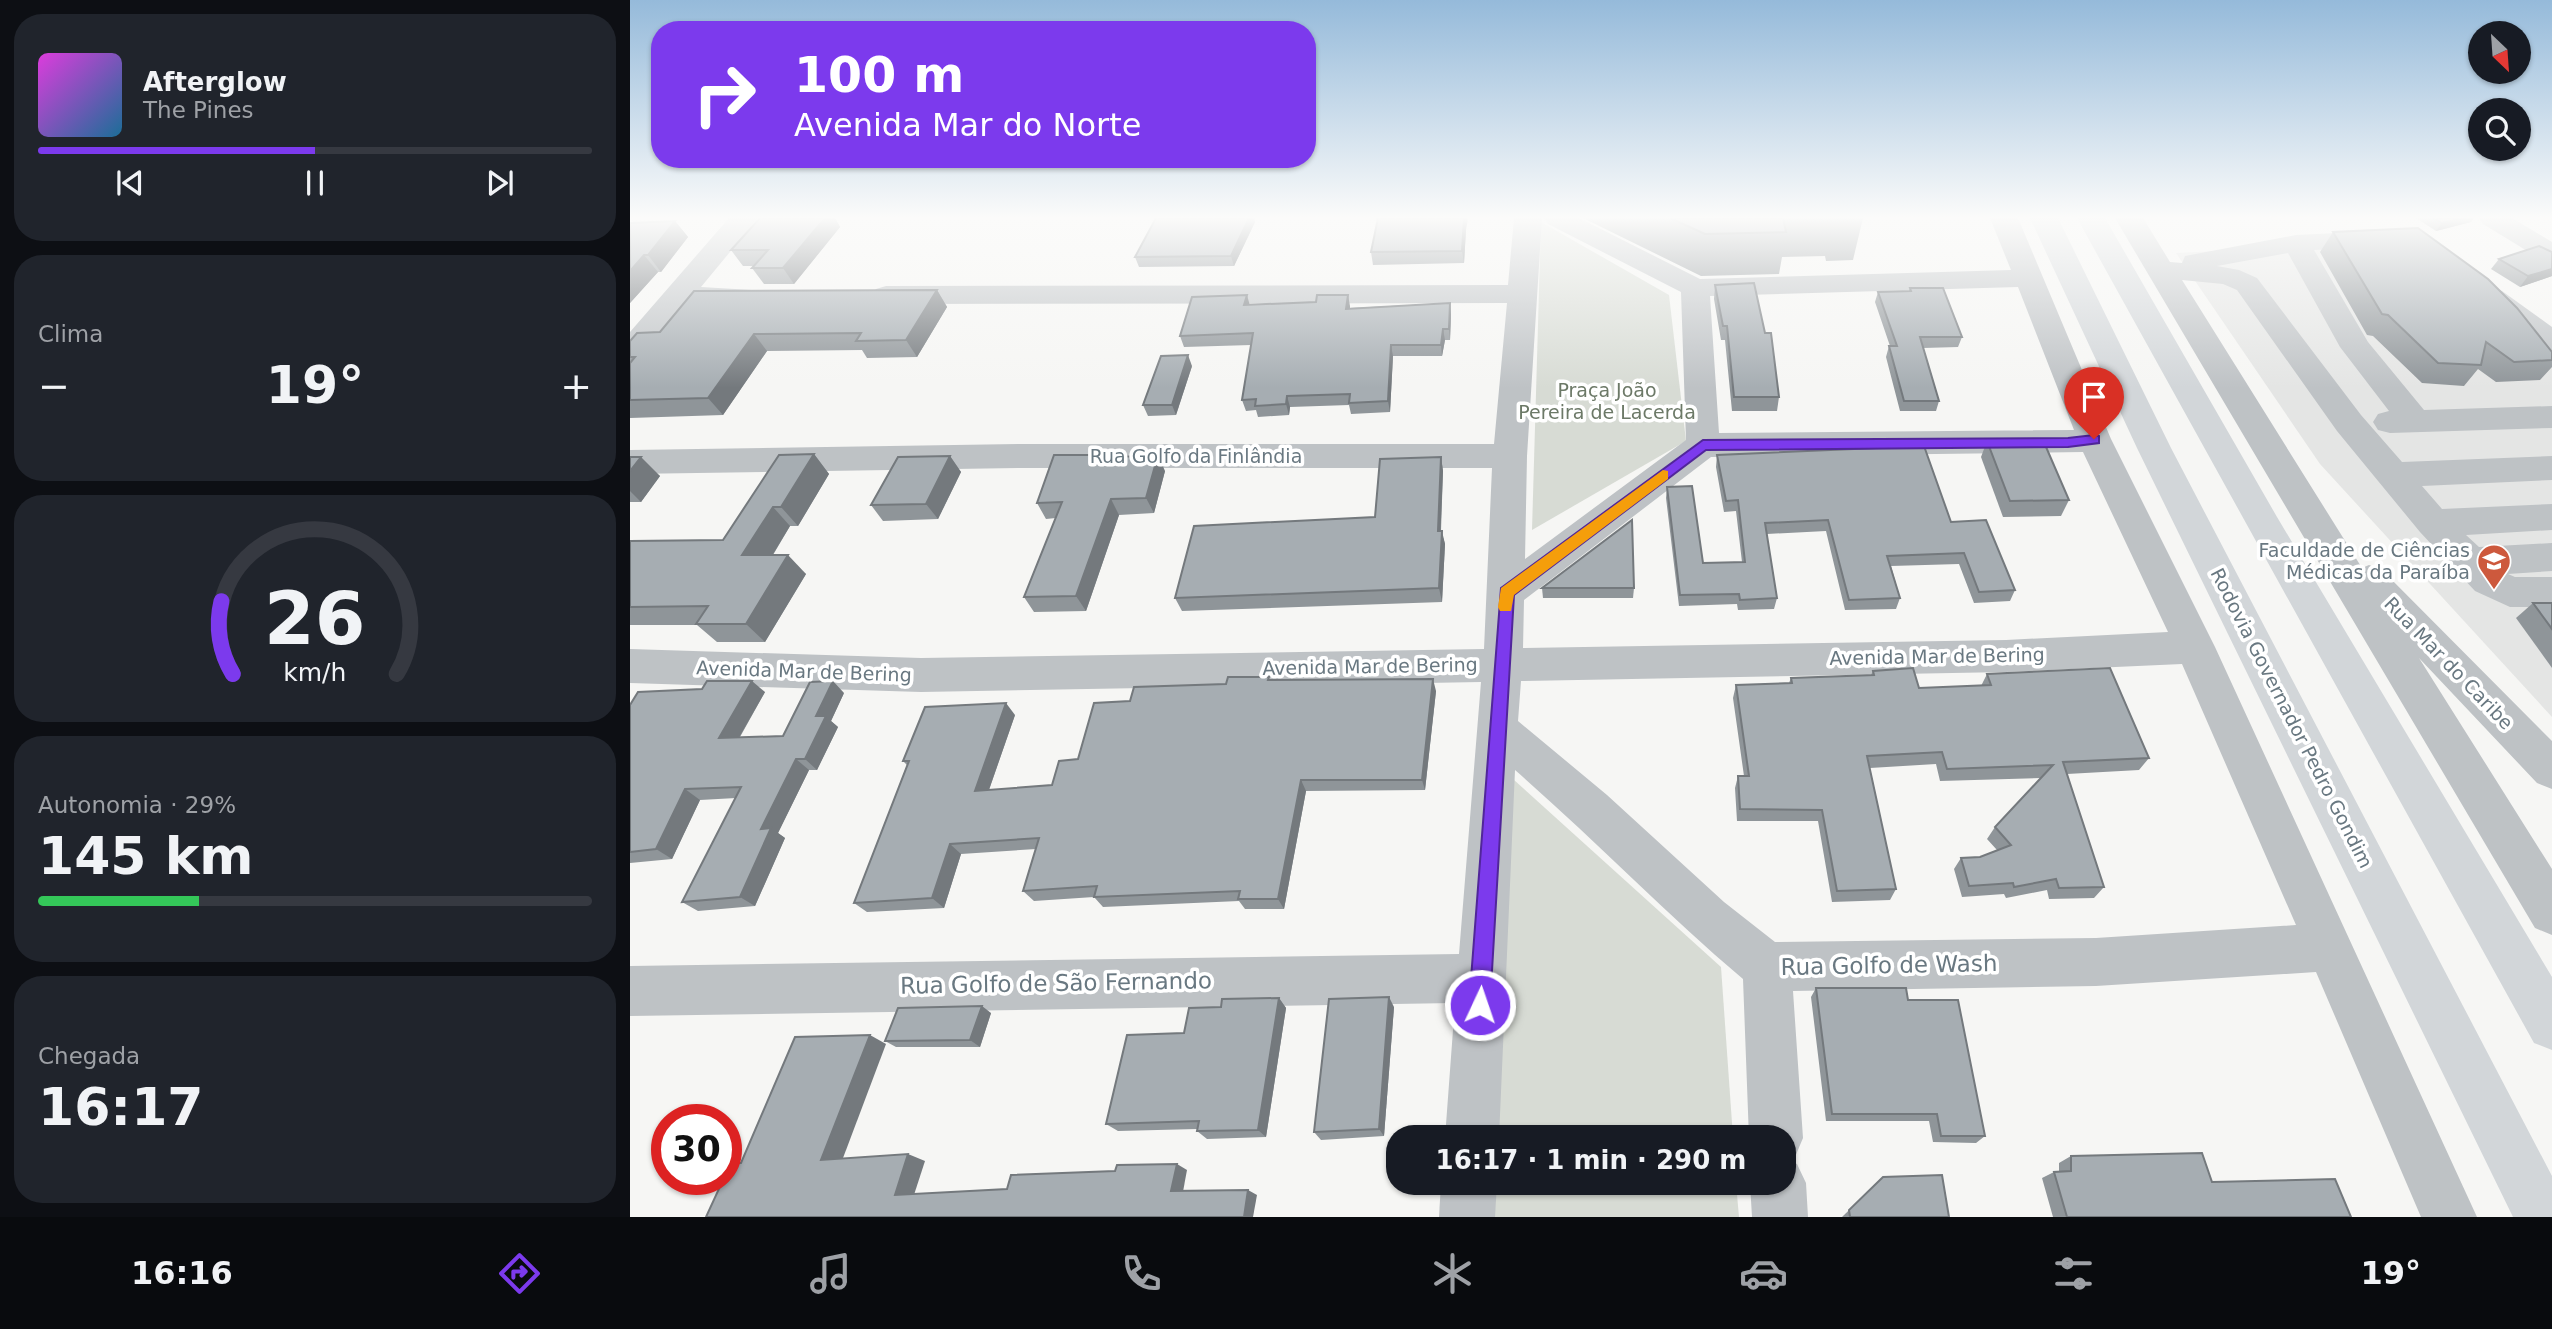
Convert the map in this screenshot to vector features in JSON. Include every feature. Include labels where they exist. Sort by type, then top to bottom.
[{"type":"highway","name":"Rodovia Governador Pedro Gondim","points":[[2071,275],[2154,448],[2543,1217]]},
{"type":"highway","points":[[2123,275],[2552,1026]]},
{"type":"street","points":[[630,352],[697,275]]},
{"type":"street","points":[[1473,1125],[1496,728],[1503,664],[1510,456],[1523,275]]},
{"type":"street","points":[[1669,275],[1695,288],[2030,278]]},
{"type":"street","points":[[2029,275],[2094,439],[2194,647],[2449,1217]]},
{"type":"street","points":[[2165,275],[2552,912]]},
{"type":"street","points":[[2220,275],[2247,284],[2349,423],[2433,523],[2488,580],[2510,592],[2552,592]]},
{"type":"street","points":[[2314,275],[2355,347],[2415,421]]},
{"type":"street","points":[[2465,278],[2552,342]]},
{"type":"street","points":[[1695,288],[1703,445]]},
{"type":"street","points":[[856,295],[1521,294]]},
{"type":"street","points":[[679,296],[774,296]]},
{"type":"street","points":[[2349,423],[2552,417]]},
{"type":"street","points":[[1506,593],[1703,445],[2068,442],[2094,439]]},
{"type":"street","name":"Rua Golfo da Finlândia","points":[[630,462],[1024,456],[1510,456]]},
{"type":"street","points":[[2393,475],[2552,468]]},
{"type":"street","points":[[2433,523],[2552,517]]},
{"type":"street","name":"Rua Mar do Caribe","points":[[2317,525],[2552,770]]},
{"type":"street","points":[[2470,562],[2552,558]]},
{"type":"street","name":"Avenida Mar de Bering","points":[[630,666],[921,675],[2006,656],[2143,647],[2194,647]]},
{"type":"street","name":"Rua Golfo de Wash","points":[[1496,728],[1591,809],[1707,918],[1767,967],[2095,962],[2329,947]]},
{"type":"street","points":[[1767,967],[1775,1125]]},
{"type":"street","name":"Rua Golfo de São Fernando","points":[[630,991],[1481,978]]},
{"type":"street","points":[[1467,1217],[1468,1195]]},
{"type":"street","points":[[1779,1195],[1780,1217]]},
{"type":"shaded area","name":"Faculdade de Ciências Médicas da Paraíba","points":[[2191,275],[2453,275],[2552,343],[2552,717],[2320,464]]},
{"type":"green space","name":"Praça João Pereira de Lacerda","points":[[1539,275],[1634,275],[1669,295],[1686,441],[1532,530]]},
{"type":"green space","points":[[1503,770],[1721,967],[1732,1125],[1485,1125]]},
{"type":"green space","points":[[1481,1195],[1737,1195],[1739,1217],[1480,1217]]},
{"type":"building","points":[[2359,275],[2482,275],[2517,308],[2552,352],[2552,360],[2514,362],[2486,342],[2481,365],[2438,363],[2388,315],[2382,314]]},
{"type":"building","points":[[1754,283],[1765,333],[1771,333],[1779,397],[1734,397],[1727,326],[1723,326],[1715,285]]},
{"type":"building","points":[[1910,288],[1943,288],[1962,337],[1920,337],[1939,401],[1904,401],[1889,346],[1897,346],[1878,292],[1911,291]]},
{"type":"building","points":[[937,290],[906,340],[856,341],[861,333],[754,334],[708,398],[630,400],[630,363],[635,357],[630,357],[630,341],[637,333],[660,332],[694,291]]},
{"type":"building","points":[[1247,295],[1244,305],[1316,302],[1317,295],[1348,295],[1346,309],[1450,303],[1449,329],[1443,329],[1441,345],[1391,345],[1388,401],[1349,403],[1350,394],[1287,396],[1286,404],[1255,406],[1256,399],[1242,400],[1253,333],[1180,336],[1192,297]]},
{"type":"building","points":[[1188,355],[1172,405],[1143,405],[1161,356]]},
{"type":"building","points":[[2043,440],[2069,500],[2010,501],[1987,441]]},
{"type":"building","points":[[1924,446],[1951,522],[1986,520],[2015,590],[1979,592],[1964,553],[1887,556],[1900,598],[1849,600],[1828,520],[1765,523],[1777,598],[1740,600],[1739,594],[1680,595],[1667,487],[1692,486],[1703,563],[1745,562],[1738,500],[1726,501],[1717,455]]},
{"type":"building","points":[[814,454],[781,507],[773,507],[742,555],[788,555],[746,624],[696,624],[708,606],[630,607],[630,541],[723,540],[779,455]]},
{"type":"building","points":[[1054,455],[1102,455],[1101,458],[1158,455],[1146,498],[1111,499],[1076,596],[1024,597],[1062,502],[1037,503]]},
{"type":"building","points":[[950,456],[926,504],[871,505],[898,457]]},
{"type":"building","points":[[630,457],[641,457],[630,471]]},
{"type":"building","points":[[1441,457],[1438,531],[1442,531],[1439,588],[1175,598],[1194,526],[1375,517],[1380,459]]},
{"type":"building","points":[[1632,520],[1634,588],[1542,588]]},
{"type":"building","points":[[2533,603],[2552,603],[2552,629]]},
{"type":"building","points":[[1913,668],[1919,688],[1991,685],[1987,674],[2110,668],[2149,758],[2063,762],[2104,887],[2059,888],[2056,879],[2014,887],[2013,883],[1969,886],[1961,858],[1980,857],[2011,845],[1995,827],[2053,765],[1947,769],[1942,752],[1867,756],[1896,889],[1837,891],[1822,810],[1740,809],[1738,776],[1749,776],[1736,685],[1792,683],[1791,678],[1874,675],[1873,671]]},
{"type":"building","points":[[1228,677],[1269,677],[1268,680],[1433,679],[1422,780],[1301,780],[1278,899],[1238,899],[1240,891],[1094,897],[1097,886],[1023,891],[1039,838],[950,844],[932,898],[854,903],[909,761],[903,761],[925,707],[1006,703],[975,791],[1052,785],[1059,761],[1078,759],[1094,703],[1130,701],[1134,687],[1226,684]]},
{"type":"building","points":[[707,681],[752,681],[719,738],[783,736],[810,682],[833,681],[816,716],[826,716],[805,759],[796,759],[761,829],[771,828],[740,897],[682,902],[741,787],[685,789],[656,849],[630,852],[630,705],[638,692],[702,689]]},
{"type":"building","points":[[1816,988],[1906,988],[1908,1000],[1958,1000],[1985,1136],[1941,1136],[1937,1114],[1832,1114]]},
{"type":"building","points":[[1389,997],[1379,1129],[1314,1132],[1329,999]]},
{"type":"building","points":[[1279,998],[1258,1130],[1197,1131],[1199,1121],[1106,1124],[1127,1035],[1184,1033],[1189,1008],[1221,1007],[1222,999]]},
{"type":"building","points":[[982,1006],[970,1040],[885,1041],[898,1008]]},
{"type":"building","points":[[870,1035],[821,1160],[908,1154],[895,1195],[1007,1189],[1011,1175],[1115,1171],[1117,1165],[1177,1164],[1171,1191],[1248,1190],[1244,1217],[706,1217],[716,1195],[742,1195],[742,1161],[795,1037]]},
{"type":"building","points":[[2202,1153],[2212,1182],[2335,1179],[2351,1217],[2067,1217],[2054,1172],[2071,1171],[2071,1156]]},
{"type":"building","points":[[1942,1175],[1949,1217],[1850,1217],[1849,1210],[1883,1177]]},
{"type":"slow traffic","points":[[1506,607],[1506,593],[1663,475]]},
{"type":"place","name":"Faculdade de Ciências Médicas da Paraíba","points":[[2494,591]]},
{"type":"route","points":[[1480,1005],[1506,593],[1703,445],[2068,442],[2094,439]]}]
